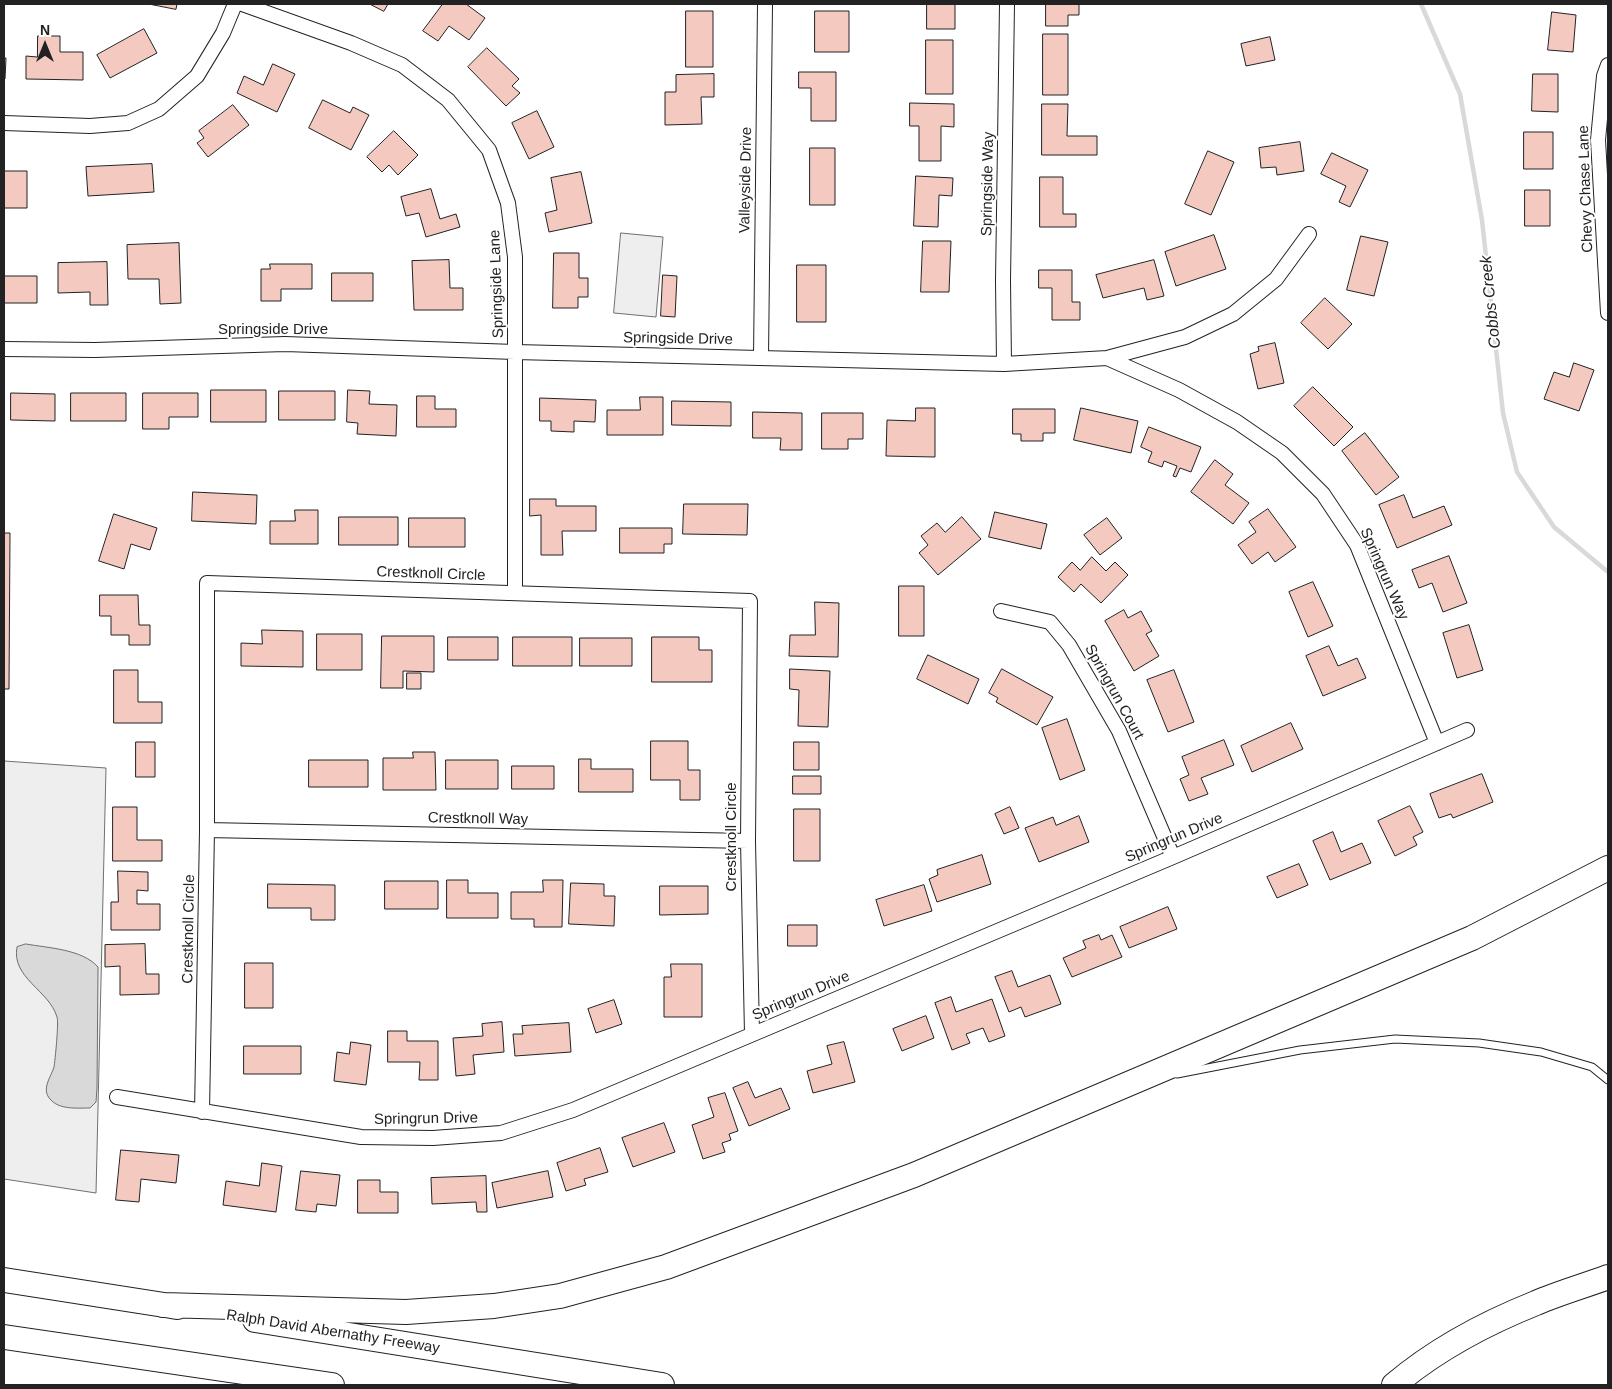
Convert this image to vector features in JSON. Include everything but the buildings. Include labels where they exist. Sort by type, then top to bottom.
[{"type":"highway","points":[[163,1305],[406,1312],[494,1306],[560,1296],[666,1267],[914,1175],[1129,1084],[1472,938],[1608,868]]},
{"type":"highway","points":[[1394,1385],[1466,1336],[1536,1303],[1608,1277]]},
{"type":"highway","name":"Ralph David Abernathy Freeway","points":[[4,1280],[662,1385]]},
{"type":"highway","points":[[4,1336],[332,1385]]},
{"type":"highway","points":[[4,1341],[231,1385]]},
{"type":"street","points":[[4,123],[90,126],[128,123],[159,109],[197,76],[224,33],[235,4]]},
{"type":"street","name":"Springside Lane","points":[[242,4],[351,43],[402,65],[448,100],[489,150],[508,204],[515,257],[515,593]]},
{"type":"street","name":"Valleyside Drive","points":[[761,357],[765,4]]},
{"type":"street","name":"Springside Way","points":[[1004,364],[1003,282],[1007,4]]},
{"type":"street","name":"Chevy Chase Lane","points":[[1608,65],[1604,76],[1598,140],[1608,313]]},
{"type":"street","name":"Springside Drive","points":[[4,349],[95,350],[285,344],[515,352],[1004,364],[1107,358],[1185,337],[1233,314],[1276,280],[1309,234]]},
{"type":"street","name":"Springrun Way","points":[[1107,358],[1179,390],[1237,422],[1282,453],[1323,494],[1356,545],[1437,743]]},
{"type":"street","name":"Crestknoll Circle","points":[[202,1112],[208,830],[207,583],[750,601],[748,841],[752,1034]]},
{"type":"street","name":"Springrun Court","points":[[1001,610],[1050,622],[1069,645],[1119,731],[1173,857]]},
{"type":"street","name":"Springrun Drive","points":[[117,1097],[361,1137],[433,1138],[501,1133],[573,1110],[1173,857],[1466,730]]},
{"type":"street","name":"Crestknoll Way","points":[[208,830],[748,841]]},
{"type":"lane","points":[[1129,1084],[1300,1050],[1395,1039],[1479,1043],[1541,1052],[1592,1067],[1608,1080]]},
{"type":"shaded area","points":[[621,233],[663,237],[656,317],[614,313]]},
{"type":"shaded area","points":[[4,761],[106,768],[96,1193],[4,1179]]},
{"type":"shaded area","points":[[26,944],[74,953],[83,956],[98,967],[97,1088],[96,1102],[90,1108],[63,1107],[54,1103],[47,1095],[47,1083],[54,1067],[57,1017],[47,999],[25,976],[20,967],[17,958],[17,947]]},
{"type":"waterway","name":"Cobbs Creek","points":[[1421,4],[1460,94],[1482,220],[1503,413],[1517,472],[1554,527],[1608,572]]}]
